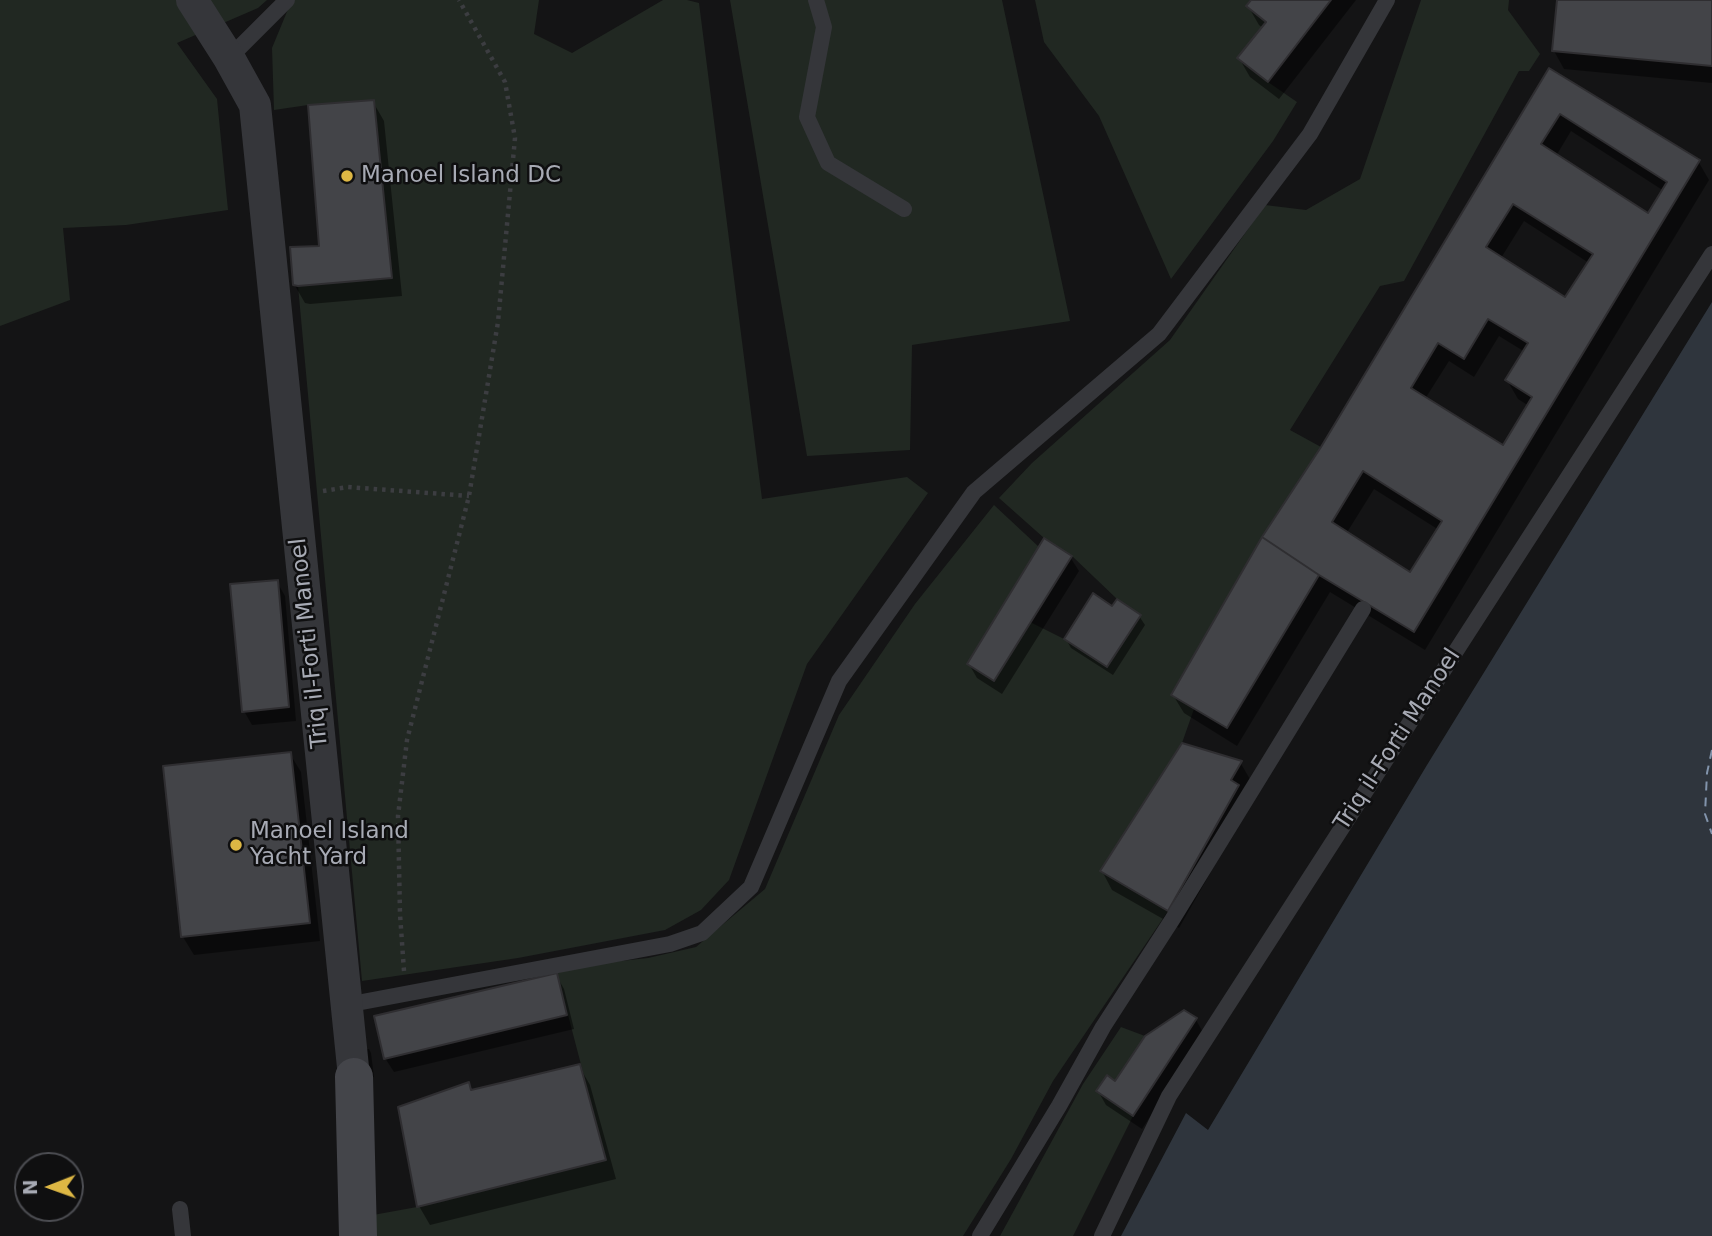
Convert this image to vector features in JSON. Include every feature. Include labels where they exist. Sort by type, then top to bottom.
[{"type":"street","name":"Triq il-Forti Manoel","points":[[192,0],[255,105],[354,1077],[358,1236]]},
{"type":"lane","points":[[229,58],[287,0]]},
{"type":"lane","points":[[816,0],[824,27],[807,117],[828,163],[904,209]]},
{"type":"lane","points":[[346,1005],[681,940],[702,933],[751,887],[839,681],[958,514],[974,492],[1159,334],[1310,134],[1387,0]]},
{"type":"lane","name":"Triq il-Forti Manoel","points":[[1102,1236],[1169,1096],[1712,254]]},
{"type":"lane","points":[[980,1236],[1059,1106],[1103,1027],[1363,609]]},
{"type":"lane","points":[[180,1209],[183,1236]]},
{"type":"path","points":[[405,993],[398,816],[407,740],[469,496],[498,322],[515,138],[505,82],[459,0]]},
{"type":"path","points":[[348,487],[469,496]]},
{"type":"shaded area","points":[[0,0],[267,0],[258,8],[177,43],[217,99],[228,210],[126,225],[63,228],[70,300],[0,326]]},
{"type":"shaded area","points":[[294,0],[539,0],[534,34],[572,53],[663,0],[699,3],[762,499],[907,477],[928,493],[807,664],[729,880],[701,910],[665,930],[518,958],[362,981],[298,286],[392,277],[374,101],[274,110],[272,48]]},
{"type":"shaded area","points":[[730,0],[1002,0],[1070,321],[912,345],[910,450],[807,456]]},
{"type":"shaded area","points":[[1035,0],[1250,0],[1246,6],[1266,22],[1237,58],[1297,102],[1273,141],[1171,279],[1099,116],[1044,42]]},
{"type":"shaded area","points":[[1421,0],[1509,0],[1508,10],[1540,54],[1529,71],[1519,71],[1404,281],[1380,286],[1290,430],[1321,447],[1262,537],[1171,694],[1194,709],[1182,743],[1100,871],[1168,911],[1053,1081],[1011,1159],[963,1236],[376,1236],[373,1215],[417,1207],[606,1160],[557,973],[584,965],[648,958],[696,947],[765,889],[839,715],[915,604],[994,505],[1039,547],[1030,622],[1064,639],[1140,615],[1117,599],[1072,556],[1044,538],[999,498],[1032,463],[1170,340],[1265,205],[1306,210],[1360,179]]},
{"type":"shaded area","points":[[1712,302],[1712,1236],[1121,1236],[1186,1113],[1208,1130],[1427,765]]},
{"type":"shaded area","points":[[1121,1027],[1145,1036],[1115,1081],[1106,1076],[1096,1091],[1133,1116],[1073,1236],[1000,1236],[1083,1084]]},
{"type":"building","points":[[1251,0],[1331,0],[1268,82],[1237,58],[1266,22],[1246,6]]},
{"type":"building","points":[[1557,0],[1712,0],[1712,66],[1552,51]]},
{"type":"building","points":[[1549,68],[1700,160],[1414,632],[1262,537],[1321,447]],"holes":[[[1560,114],[1667,182],[1648,213],[1541,144]],[[1513,204],[1593,254],[1565,297],[1486,247]],[[1488,319],[1528,343],[1505,380],[1532,397],[1503,445],[1411,388],[1438,343],[1464,359]],[[1363,471],[1442,521],[1410,572],[1332,522]]]},
{"type":"building","name":"Manoel Island DC","points":[[374,100],[392,278],[293,285],[290,247],[319,246],[308,105]]},
{"type":"building","points":[[1262,537],[1319,575],[1227,728],[1171,695]]},
{"type":"building","points":[[1044,538],[1072,556],[994,681],[967,664]]},
{"type":"building","points":[[278,580],[289,707],[242,712],[230,584]]},
{"type":"building","points":[[1093,593],[1112,606],[1117,599],[1141,615],[1107,667],[1064,639]]},
{"type":"building","points":[[1182,743],[1242,761],[1231,780],[1239,785],[1168,911],[1100,871]]},
{"type":"building","name":"Manoel Island Yacht Yard","points":[[291,752],[310,923],[181,937],[163,766]]},
{"type":"building","points":[[557,973],[567,1015],[384,1059],[374,1016]]},
{"type":"building","points":[[1184,1010],[1197,1018],[1133,1116],[1096,1091],[1107,1075],[1115,1081],[1145,1036]]},
{"type":"building","points":[[580,1064],[606,1160],[417,1207],[398,1107],[469,1082],[471,1090]]},
{"type":"ferry route","points":[[1712,750],[1707,773],[1705,814],[1712,834]]},
{"type":"place","name":"Manoel Island DC","points":[[347,176]]},
{"type":"place","name":"Manoel Island Yacht Yard","points":[[236,845]]}]
